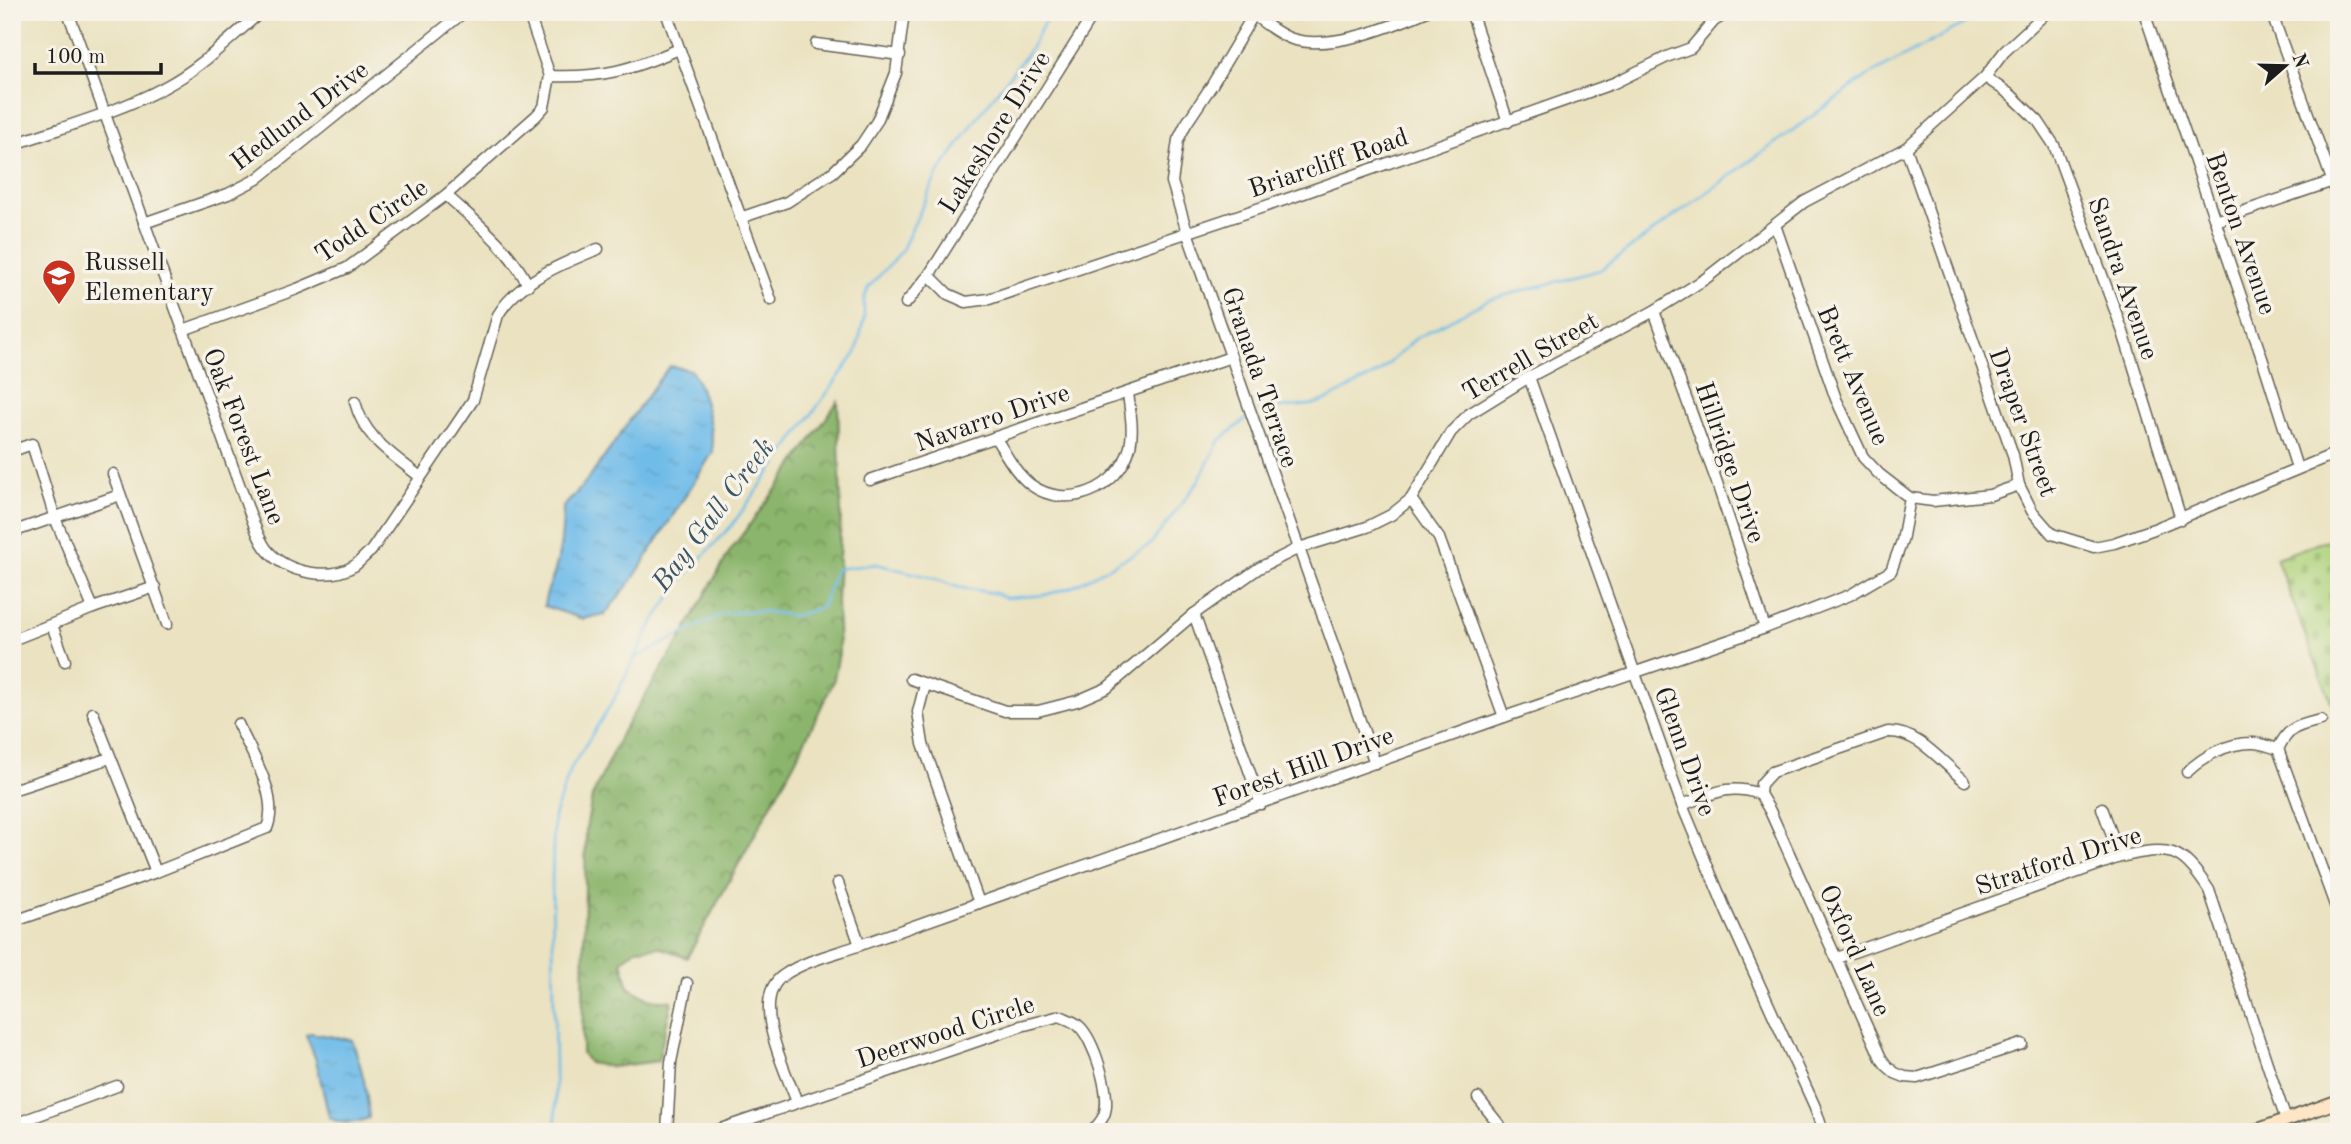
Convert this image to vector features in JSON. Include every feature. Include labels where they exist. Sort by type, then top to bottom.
[{"type":"street","points":[[68,12],[183,330]]},
{"type":"street","points":[[12,145],[105,112],[165,87],[214,52],[250,16],[261,12]]},
{"type":"street","name":"Hedlund Drive","points":[[144,223],[228,194],[257,179],[464,12]]},
{"type":"street","points":[[528,12],[550,76],[607,74],[636,68],[679,50]]},
{"type":"street","points":[[666,12],[771,300]]},
{"type":"street","points":[[740,218],[787,202],[833,172],[861,145],[877,121],[896,73],[904,12]]},
{"type":"street","name":"Lakeshore Drive","points":[[906,303],[929,275],[1095,12]]},
{"type":"street","name":"Granada Terrace","points":[[1375,763],[1187,232],[1172,182],[1178,140],[1252,13],[1290,38],[1311,43],[1360,36],[1426,12]]},
{"type":"street","points":[[1471,12],[1508,122]]},
{"type":"street","name":"Briarcliff Road","points":[[929,275],[948,294],[966,302],[989,299],[1508,122],[1614,83],[1691,48],[1714,21],[1729,12]]},
{"type":"street","name":"Terrell Street","points":[[911,679],[1004,711],[1038,711],[1077,701],[1107,688],[1194,614],[1259,568],[1299,548],[1367,527],[1391,515],[1411,499],[1451,432],[1469,414],[1529,377],[1654,311],[1704,279],[1804,202],[1906,148],[1985,77],[2004,52],[2047,12]]},
{"type":"street","name":"Benton Avenue","points":[[2144,12],[2297,468]]},
{"type":"street","points":[[2271,12],[2339,199]]},
{"type":"street","points":[[817,44],[900,55]]},
{"type":"street","name":"Todd Circle","points":[[183,330],[298,289],[346,268],[446,195],[544,107],[550,76]]},
{"type":"street","name":"Sandra Avenue","points":[[1985,77],[2011,95],[2039,121],[2054,145],[2123,332],[2181,519]]},
{"type":"street","name":"Draper Street","points":[[1906,148],[2013,455],[2019,485],[2032,511],[2052,534],[2094,547],[2114,543],[2181,519],[2339,452]]},
{"type":"street","points":[[2216,220],[2333,181]]},
{"type":"street","points":[[446,195],[505,248],[528,285]]},
{"type":"street","name":"Brett Avenue","points":[[1775,225],[1836,399],[1863,457],[1879,474],[1910,498]]},
{"type":"street","name":"Oak Forest Lane","points":[[183,330],[247,506],[266,550],[280,562],[323,575],[354,566],[371,551],[389,526],[419,476],[473,400],[498,315],[505,303],[528,285],[566,262],[598,249]]},
{"type":"street","name":"Hillridge Drive","points":[[1654,311],[1716,477],[1765,628]]},
{"type":"street","name":"Navarro Drive","points":[[870,480],[1231,357]]},
{"type":"street","name":"Glenn Drive","points":[[1529,377],[1682,805],[1727,913],[1815,1107],[1823,1132]]},
{"type":"street","points":[[995,438],[1012,465],[1033,486],[1054,495],[1069,497],[1084,494],[1102,487],[1125,462],[1132,427],[1128,393]]},
{"type":"street","points":[[355,402],[365,429],[419,476]]},
{"type":"street","points":[[12,452],[32,444],[55,518],[93,608]]},
{"type":"street","points":[[113,474],[167,624]]},
{"type":"street","points":[[1910,498],[1933,501],[1990,495],[2019,485]]},
{"type":"street","points":[[12,532],[120,495]]},
{"type":"street","name":"Forest Hill Drive","points":[[797,1102],[772,1034],[768,1007],[770,996],[781,976],[860,945],[1504,717],[1765,628],[1850,595],[1891,571],[1902,541],[1910,498]]},
{"type":"street","points":[[1411,499],[1439,538],[1504,717]]},
{"type":"street","points":[[12,640],[155,587]]},
{"type":"street","points":[[1194,614],[1261,804]]},
{"type":"street","points":[[52,625],[65,662]]},
{"type":"street","points":[[925,685],[918,712],[923,744],[979,903]]},
{"type":"street","points":[[93,713],[156,872]]},
{"type":"street","points":[[2321,720],[2296,726],[2285,734],[2278,749],[2339,916]]},
{"type":"street","points":[[12,922],[156,872],[267,828],[271,817],[270,794],[238,724]]},
{"type":"street","points":[[1682,805],[1723,790],[1742,788],[1760,794],[1761,784],[1772,772],[1888,732],[1906,734],[1916,739],[1965,782]]},
{"type":"street","points":[[2187,772],[2202,758],[2219,750],[2252,743],[2278,749]]},
{"type":"street","points":[[12,790],[110,758]]},
{"type":"street","name":"Oxford Lane","points":[[1760,794],[1770,810],[1881,1058],[1895,1073],[1905,1077],[1928,1076],[2022,1044]]},
{"type":"street","points":[[2102,808],[2120,857]]},
{"type":"street","name":"Stratford Drive","points":[[1837,958],[2120,857],[2156,849],[2169,852],[2184,858],[2209,890],[2286,1120]]},
{"type":"street","points":[[838,883],[860,945]]},
{"type":"street","points":[[667,1132],[671,1062],[687,983]]},
{"type":"street","name":"Deerwood Circle","points":[[712,1132],[1028,1024],[1060,1016],[1079,1026],[1087,1037],[1104,1084],[1107,1102],[1104,1114],[1091,1132]]},
{"type":"street","points":[[12,1125],[117,1086]]},
{"type":"street","points":[[1478,1098],[1505,1132]]},
{"type":"street","points":[[2253,1132],[2339,1101]]},
{"type":"green space","points":[[838,401],[841,512],[837,602],[839,653],[833,683],[795,761],[687,958],[660,947],[636,949],[622,961],[629,988],[649,999],[672,1001],[658,1061],[612,1067],[589,1063],[582,1053],[586,829],[592,797],[622,732],[677,645],[730,551]]},
{"type":"green space","points":[[2339,536],[2339,723],[2276,558]]},
{"type":"water","points":[[670,366],[691,370],[696,378],[706,410],[713,452],[633,579],[605,614],[583,619],[544,606],[558,557],[563,507],[592,474]]},
{"type":"water","points":[[310,1033],[352,1040],[364,1078],[369,1118],[349,1123],[329,1117],[316,1060],[306,1035]]},
{"type":"waterway","name":"Bay Gall Creek","points":[[556,1132],[552,880],[554,816],[571,768],[613,701],[652,624],[682,579],[732,525],[856,353],[868,288],[901,252],[936,177],[1029,51],[1050,12]]},
{"type":"waterway","points":[[1258,410],[1311,405],[1329,399],[1380,372],[1415,339],[1488,300],[1600,270],[1866,77],[1986,12]]},
{"type":"waterway","points":[[635,658],[724,613],[762,611],[795,616],[822,607],[836,569],[876,564],[1006,598],[1045,595],[1072,587],[1150,545],[1198,482],[1219,441],[1246,419]]},
{"type":"place","name":"Russell Elementary","points":[[59,306]]}]
